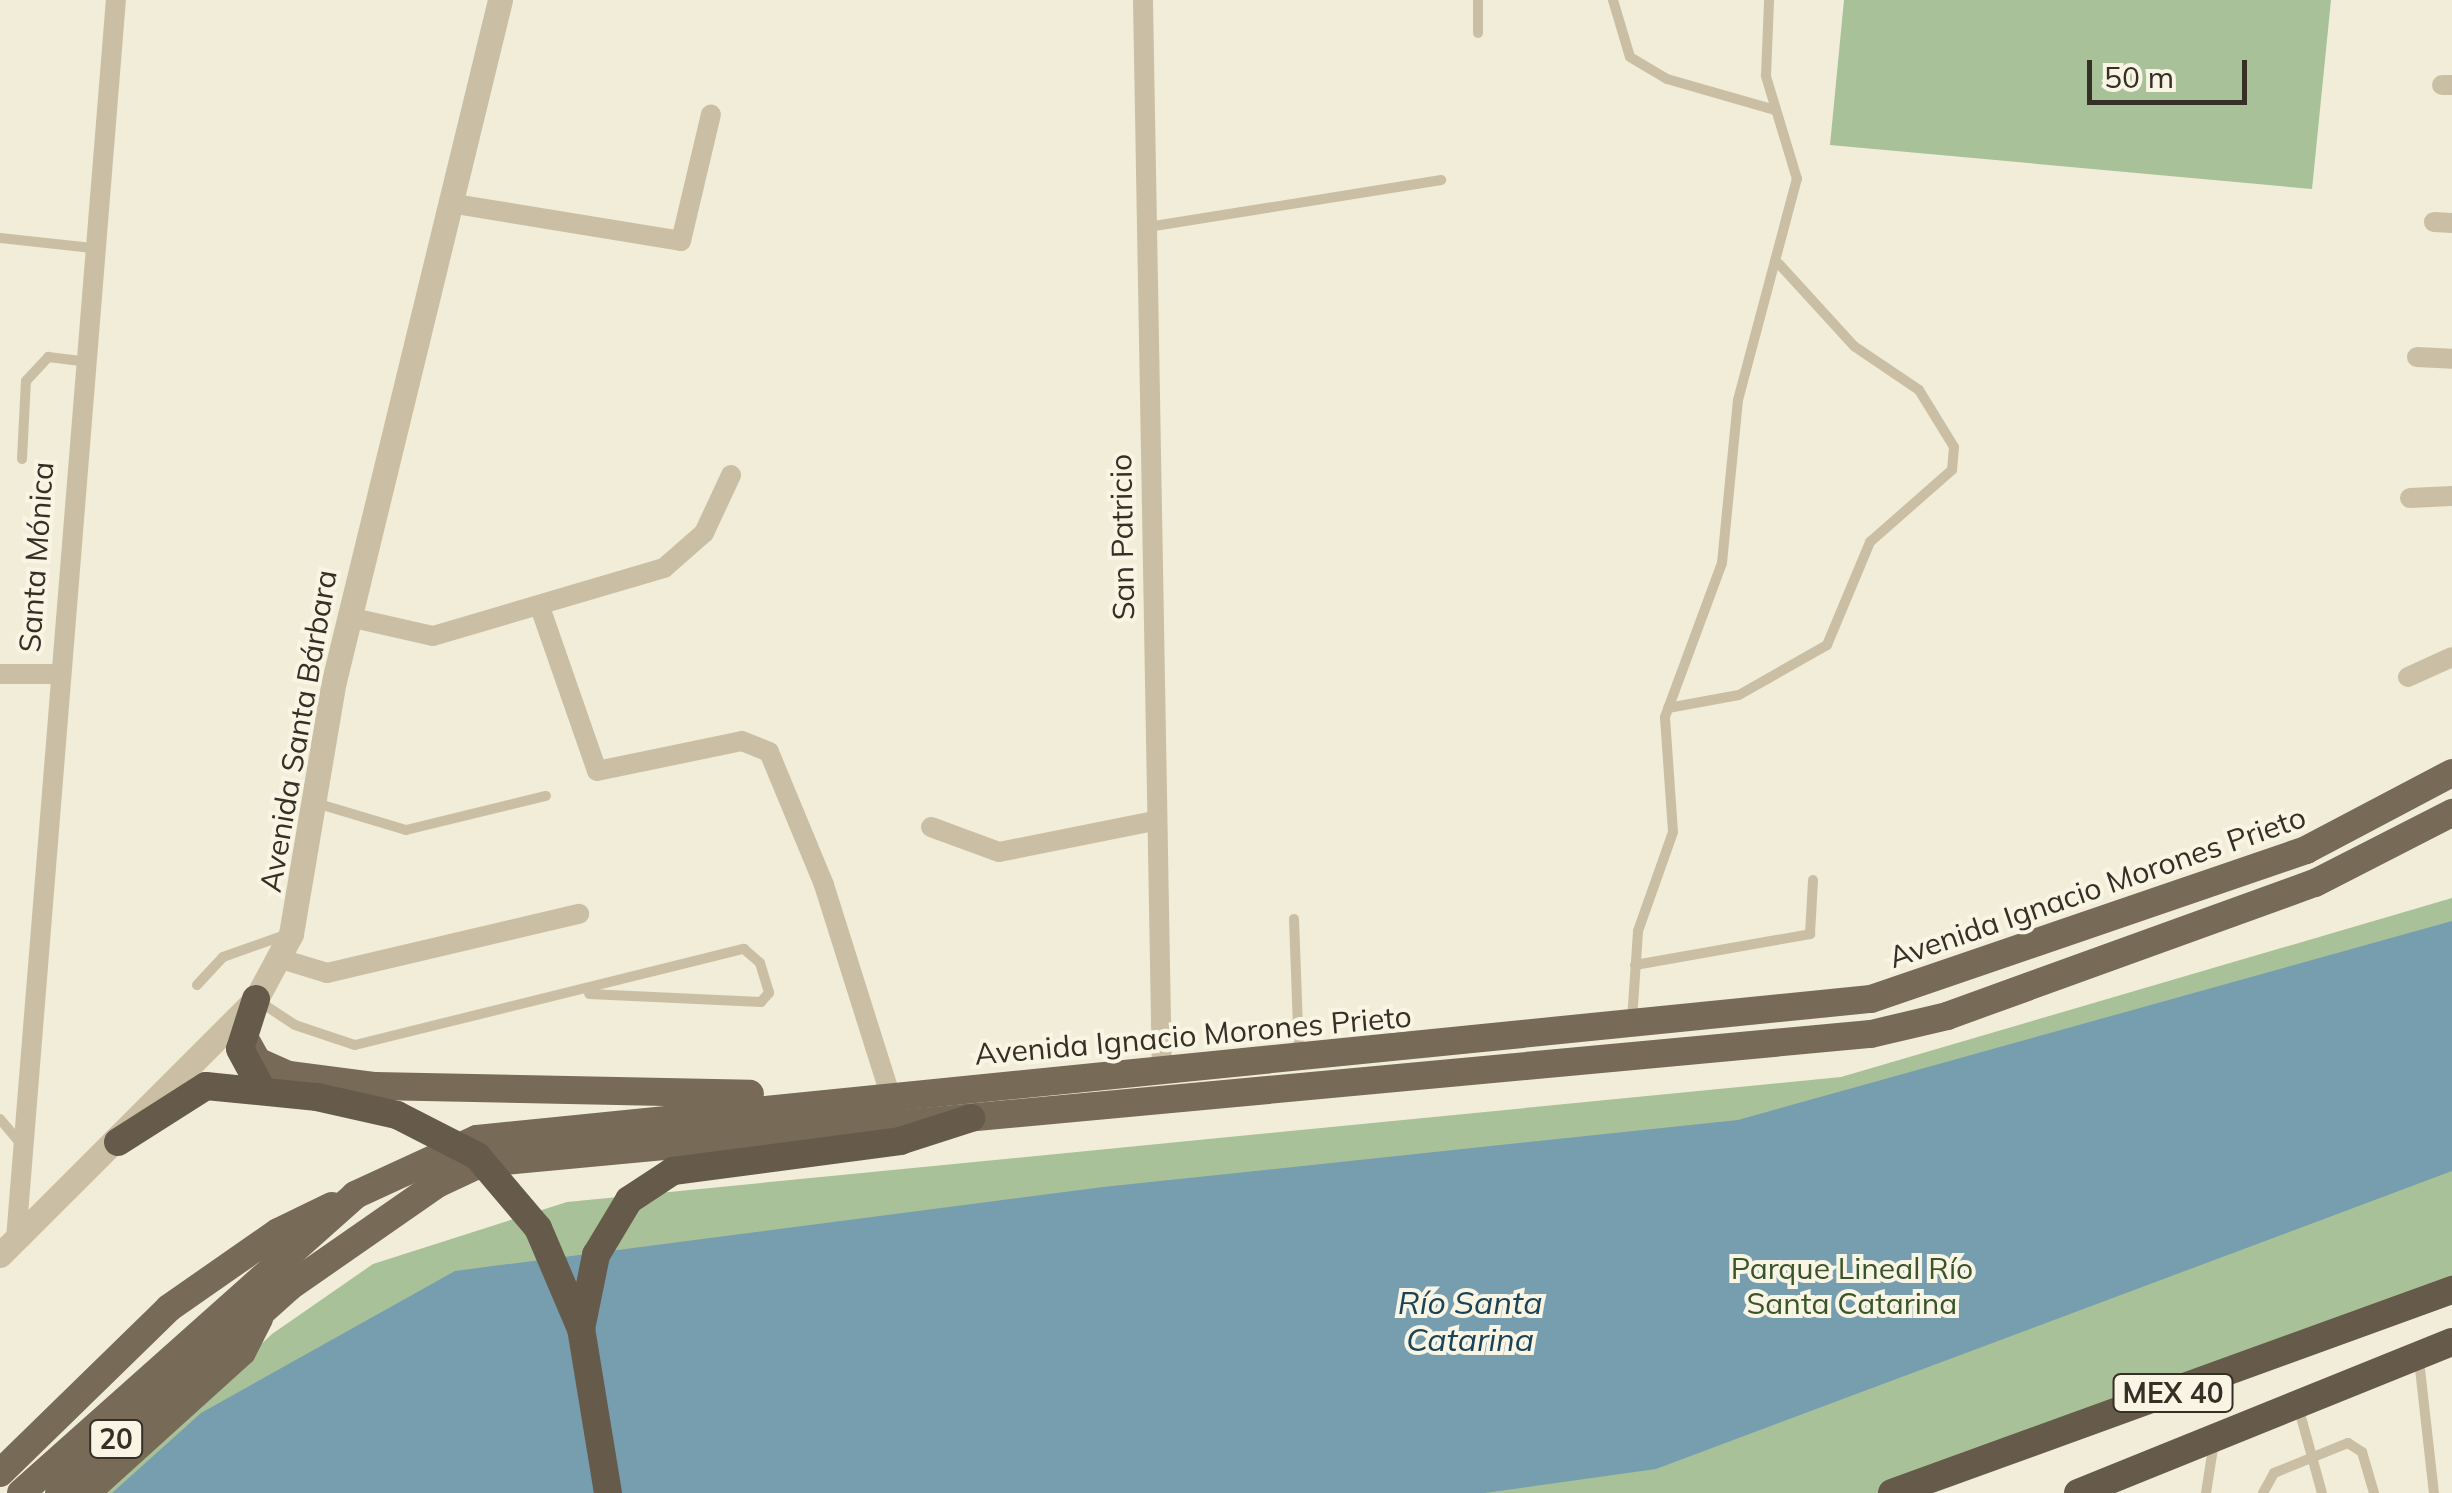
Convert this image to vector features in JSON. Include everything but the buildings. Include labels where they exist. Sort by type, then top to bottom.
[{"type":"highway","points":[[256,999],[241,1053],[260,1086]]},
{"type":"highway","points":[[118,1142],[206,1086],[260,1086],[398,1115],[477,1156],[528,1211],[581,1328],[608,1493]]},
{"type":"highway","points":[[581,1328],[596,1255],[630,1200],[672,1171],[738,1158],[900,1141],[971,1118]]},
{"type":"highway","name":"MEX 40","points":[[1892,1493],[2452,1290]]},
{"type":"highway","name":"MEX 40","points":[[2078,1493],[2216,1431],[2452,1342]]},
{"type":"main road","name":"Avenida Ignacio Morones Prieto","points":[[21,1493],[164,1376],[356,1195],[477,1139],[826,1098],[1162,1073],[1792,1011],[1936,983],[2306,850],[2384,817],[2452,773]]},
{"type":"main road","name":"Avenida Ignacio Morones Prieto","points":[[164,1376],[437,1184],[482,1163],[610,1144],[971,1118],[1871,1034],[1947,1016],[2315,883],[2452,813]]},
{"type":"main road","points":[[244,1032],[252,1056],[268,1067],[357,1084],[826,1098]]},
{"type":"main road","points":[[0,1474],[169,1308],[278,1232],[356,1195]]},
{"type":"main road","points":[[86,1493],[242,1352],[264,1306]]},
{"type":"main road","name":"20","points":[[59,1493],[164,1376]]},
{"type":"street","name":"Santa Mónica","points":[[8,1247],[23,1147],[81,361],[116,0]]},
{"type":"street","name":"Avenida Santa Bárbara","points":[[8,1247],[118,1142],[256,999],[290,934],[349,618],[500,0]]},
{"type":"street","name":"San Patricio","points":[[1143,0],[1154,822],[1162,1073]]},
{"type":"street","points":[[449,203],[675,243],[686,237],[711,114]]},
{"type":"street","points":[[2417,357],[2452,359]]},
{"type":"street","points":[[349,618],[433,636],[541,610],[664,568],[704,534],[731,476]]},
{"type":"street","points":[[2410,498],[2452,496]]},
{"type":"street","points":[[541,610],[598,772],[742,741],[769,752],[824,885],[890,1094]]},
{"type":"street","points":[[2408,676],[2452,656]]},
{"type":"street","points":[[0,674],[58,674]]},
{"type":"street","points":[[932,827],[1000,852],[1154,822]]},
{"type":"street","points":[[278,958],[327,973],[579,914]]},
{"type":"lane","points":[[1478,0],[1478,33]]},
{"type":"lane","points":[[1613,0],[1630,58],[1667,79],[1775,110]]},
{"type":"lane","points":[[1632,1026],[1642,915],[1673,832],[1668,708],[1722,563],[1738,400],[1779,264],[1797,179],[1766,76],[1769,0]]},
{"type":"lane","points":[[1148,227],[1441,180]]},
{"type":"lane","points":[[0,238],[92,248]]},
{"type":"lane","points":[[1668,708],[1739,694],[1827,645],[1870,542],[1952,470],[1954,447],[1919,390],[1854,346],[1779,264]]},
{"type":"lane","points":[[22,459],[26,380],[48,357],[81,361]]},
{"type":"lane","points":[[316,802],[406,830],[546,796]]},
{"type":"lane","points":[[1636,965],[1810,934],[1813,880]]},
{"type":"lane","points":[[1294,918],[1300,1059]]},
{"type":"lane","points":[[197,984],[223,957],[290,934]]},
{"type":"lane","points":[[256,999],[295,1025],[355,1046],[589,994],[744,949],[760,963],[769,994],[760,1002],[589,994]]},
{"type":"lane","points":[[0,1119],[23,1147]]},
{"type":"lane","points":[[2418,1354],[2434,1493]]},
{"type":"lane","points":[[2296,1400],[2322,1493]]},
{"type":"lane","points":[[2206,1493],[2216,1431]]},
{"type":"lane","points":[[2263,1493],[2274,1473],[2312,1457],[2358,1446],[2374,1493]]},
{"type":"green space","points":[[1844,0],[2331,0],[2312,189],[1830,145]]},
{"type":"green space","name":"Río Santa Catarina","points":[[2452,898],[2452,1288],[1891,1493],[100,1493],[272,1334],[373,1264],[567,1202],[1841,1077]]},
{"type":"water","name":"Río Santa Catarina","points":[[2452,921],[2452,1171],[1656,1469],[1485,1493],[112,1493],[201,1413],[455,1271],[1103,1187],[1738,1120]]},
{"type":"park label","name":"Parque Lineal Río Santa Catarina","points":[[1852,1285]]}]
